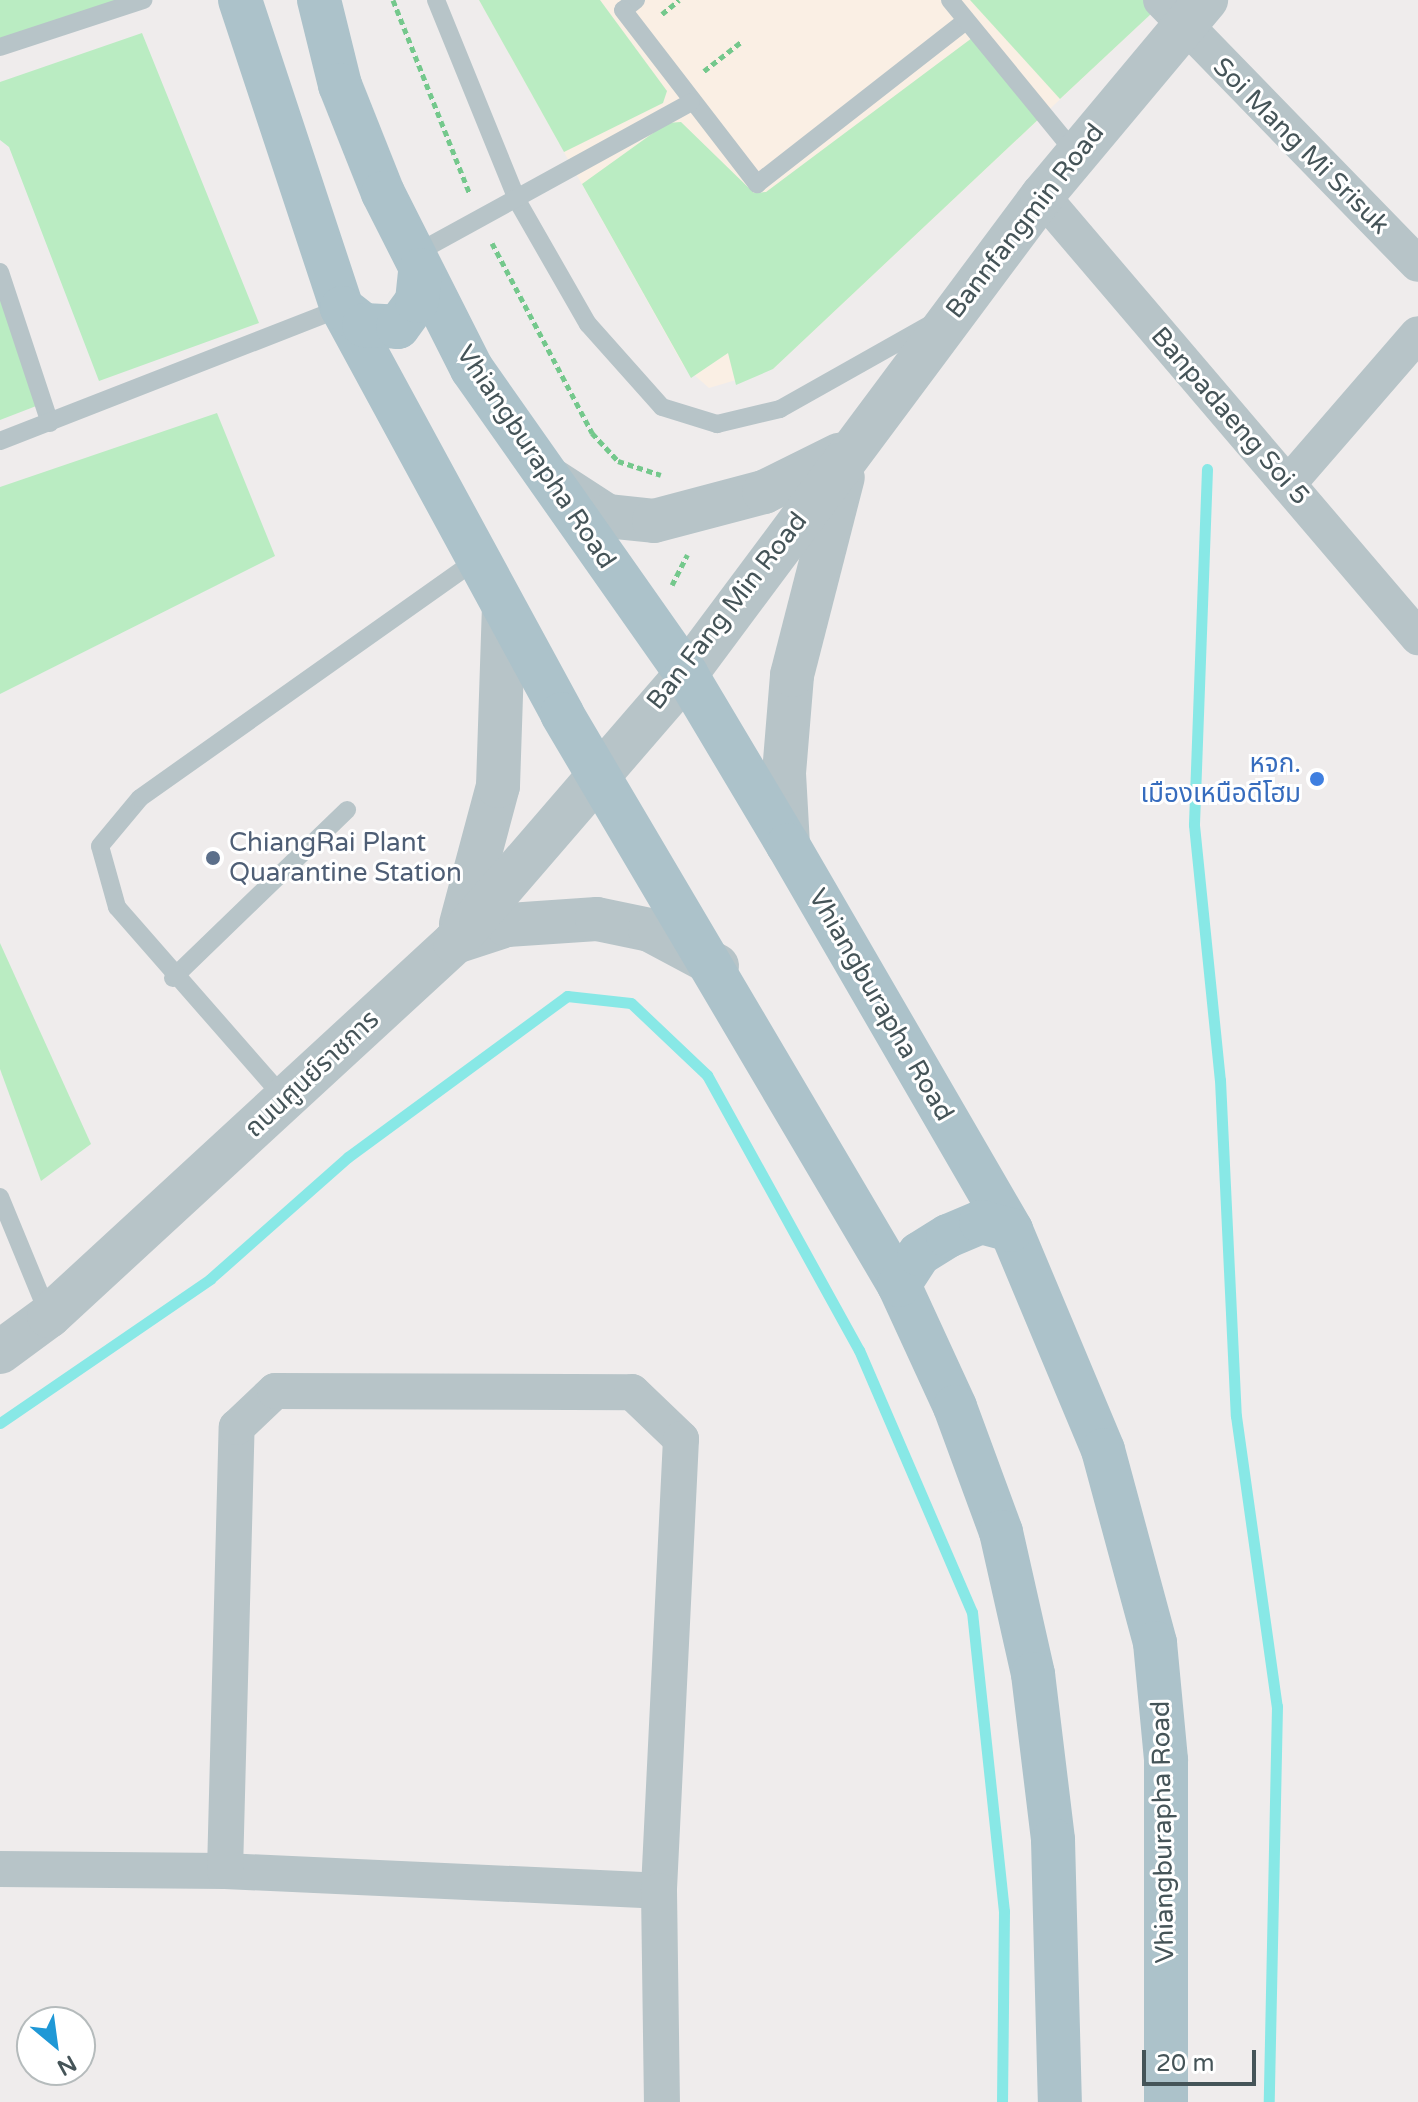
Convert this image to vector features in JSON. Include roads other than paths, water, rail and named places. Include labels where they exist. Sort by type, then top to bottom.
[{"type":"main road","points":[[240,0],[342,308],[504,609],[596,770],[717,966],[899,1285],[1001,1532],[1033,1674],[1053,1840],[1060,2102]]},
{"type":"main road","name":"Vhiangburapha Road","points":[[319,0],[340,85],[416,262],[472,369],[686,674],[788,845],[1011,1230],[1103,1450],[1155,1643],[1166,1760],[1166,2102]]},
{"type":"main road","points":[[342,308],[364,325],[398,327],[417,301],[416,262]]},
{"type":"main road","points":[[899,1285],[919,1254],[948,1236],[981,1222],[1011,1230]]},
{"type":"street","name":"Bannfangmin Road","points":[[851,447],[1183,9]]},
{"type":"street","name":"Soi Mang Mi Srisuk","points":[[1183,9],[1418,264]]},
{"type":"street","name":"Banpadaeng Soi 5","points":[[1042,196],[1418,637]]},
{"type":"street","points":[[1288,484],[1418,334]]},
{"type":"street","points":[[550,479],[607,516],[654,521],[709,512],[798,480],[851,447]]},
{"type":"street","points":[[788,845],[784,773],[792,675],[851,447]]},
{"type":"street","name":"Ban Fang Min Road","points":[[596,770],[686,674],[851,447]]},
{"type":"street","points":[[455,942],[498,786],[504,609]]},
{"type":"street","name":"ถนนศูนย์ราชการ","points":[[0,1352],[49,1316],[455,942],[596,770]]},
{"type":"street","points":[[455,942],[507,925],[597,919],[650,930],[717,966]]},
{"type":"street","points":[[225,1871],[237,1427],[275,1391],[632,1392],[681,1439],[659,1891],[662,2102]]},
{"type":"street","points":[[0,1869],[225,1871],[659,1891]]},
{"type":"lane","points":[[0,47],[143,0]]},
{"type":"lane","points":[[436,0],[518,202],[609,348],[662,407],[717,424],[780,409],[955,310]]},
{"type":"lane","points":[[636,0],[623,10],[757,184],[966,21]]},
{"type":"lane","points":[[950,0],[1076,154]]},
{"type":"lane","points":[[416,262],[518,202],[686,95]]},
{"type":"lane","points":[[0,272],[50,423]]},
{"type":"lane","points":[[0,441],[342,308]]},
{"type":"lane","points":[[285,1099],[173,978],[117,907],[104,876],[100,846],[113,822],[477,559]]},
{"type":"lane","points":[[173,978],[347,810]]},
{"type":"lane","points":[[0,1197],[49,1316]]},
{"type":"waterway","points":[[1207,469],[1194,825],[1220,1080],[1236,1416],[1277,1706],[1269,2102]]},
{"type":"waterway","points":[[0,1423],[210,1279],[348,1157],[567,996],[631,1003],[707,1075],[859,1350],[972,1612],[1004,1911],[1002,2102]]},
{"type":"place","name":"หจก. เมืองเหนือดีโฮม","points":[[1317,779]]},
{"type":"place","name":"ChiangRai Plant Quarantine Station","points":[[213,858]]}]
